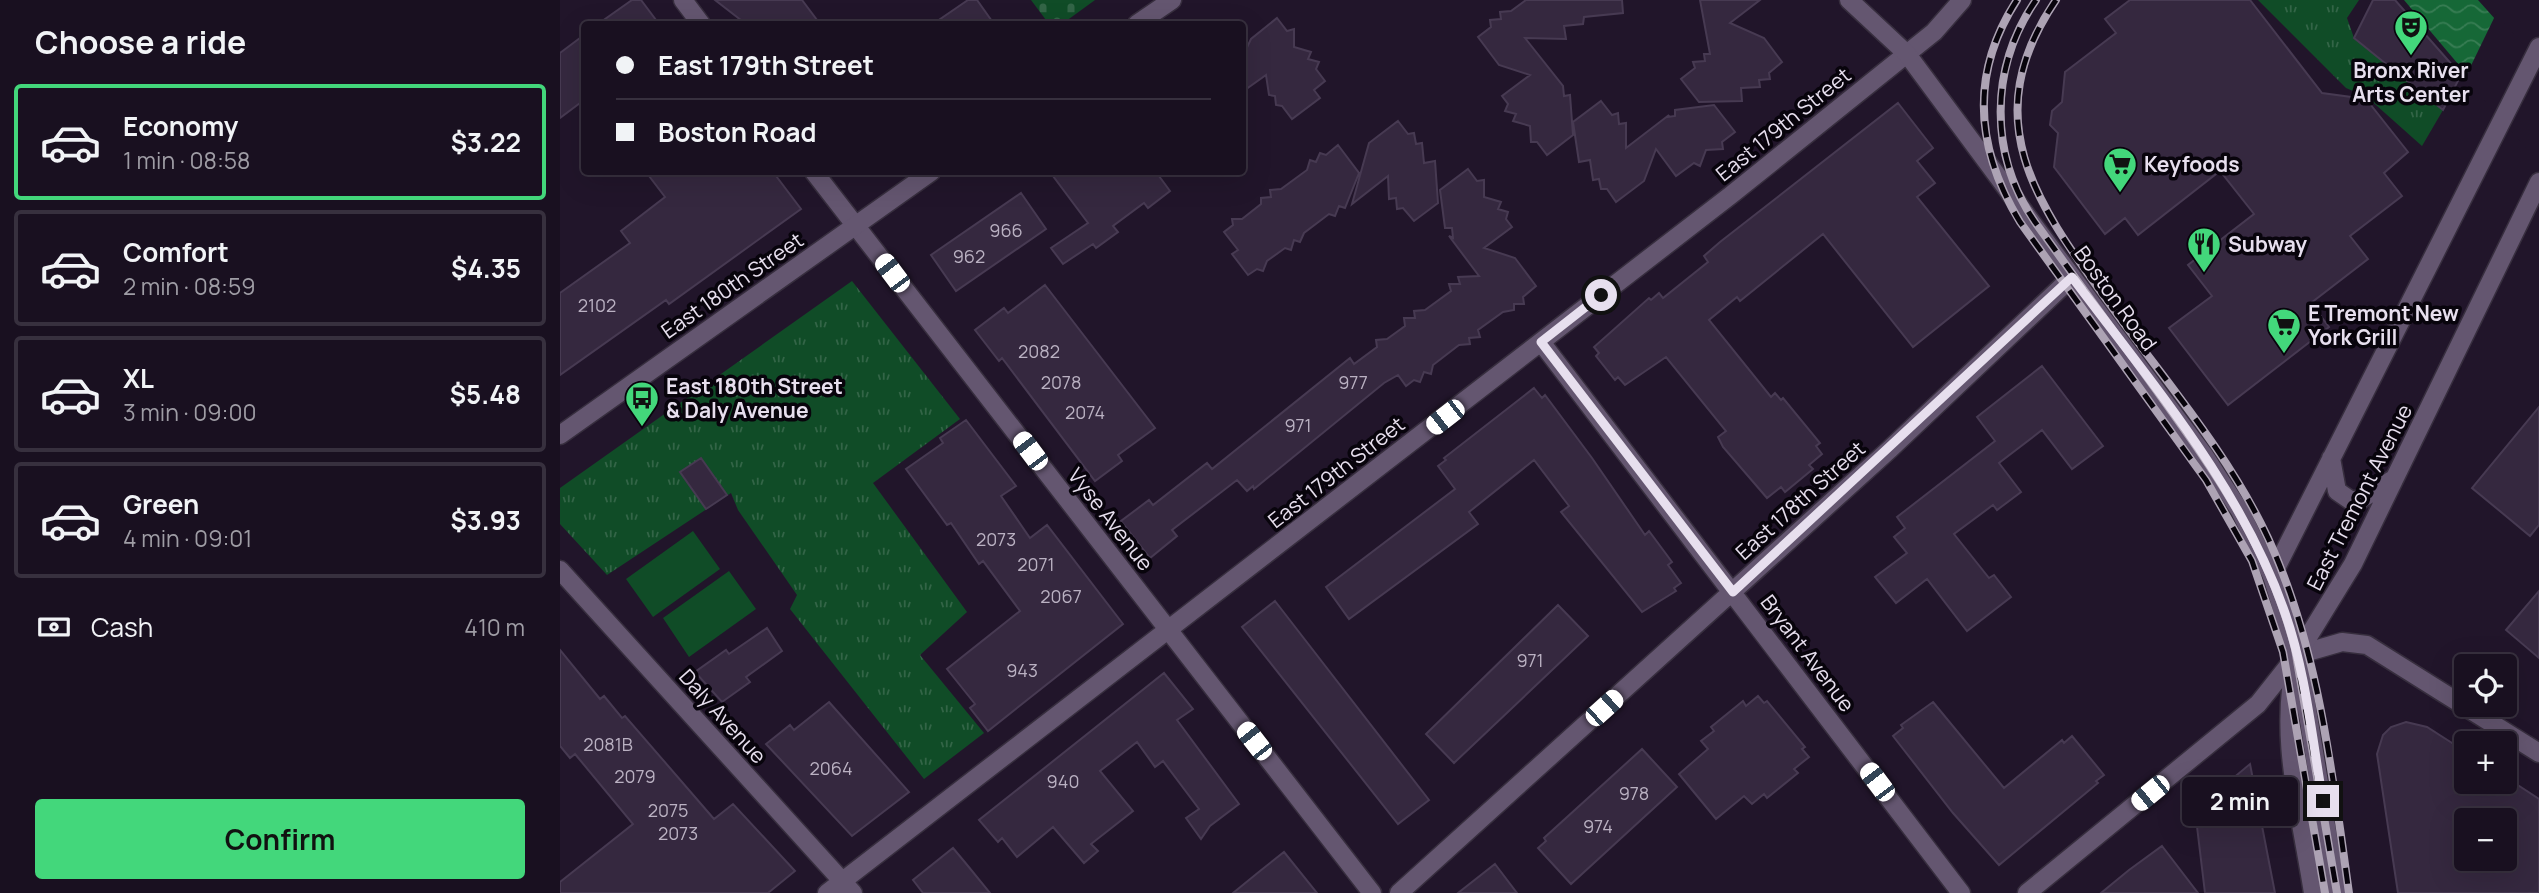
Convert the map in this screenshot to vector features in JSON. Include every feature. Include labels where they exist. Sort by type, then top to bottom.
[{"type":"street","points":[[683,0],[699,21]]},
{"type":"street","points":[[1142,21],[1172,0]]},
{"type":"street","name":"Boston Road","points":[[1849,0],[1907,54],[2216,473],[2249,526],[2272,576],[2297,655],[2337,893]]},
{"type":"street","name":"East 179th Street","points":[[827,893],[848,887],[1169,631],[1541,342],[1907,54],[1942,24],[1962,0]]},
{"type":"street","name":"East Tremont Avenue","points":[[2272,576],[2539,47]]},
{"type":"street","name":"Vyse Avenue","points":[[816,175],[1372,893]]},
{"type":"street","name":"East 180th Street","points":[[560,435],[927,175]]},
{"type":"street","name":"East Tremont Avenue","points":[[2027,893],[2258,704],[2297,655],[2346,578],[2539,181]]},
{"type":"street","name":"East 178th Street","points":[[1399,893],[1733,592],[2072,277]]},
{"type":"street","name":"Bryant Avenue","points":[[1541,342],[1961,893]]},
{"type":"street","points":[[2331,458],[2337,491],[2350,500],[2360,500],[2396,478]]},
{"type":"street","name":"Daly Avenue","points":[[560,570],[848,887]]},
{"type":"street","points":[[2297,655],[2342,642],[2367,645],[2539,753]]},
{"type":"street","name":"Boston Road","points":[[2297,655],[2288,705],[2288,742],[2313,893]]},
{"type":"green space","points":[[1031,0],[1095,0],[1066,21],[1047,21]]},
{"type":"green space","points":[[2258,0],[2359,0],[2347,18],[2354,38],[2443,110],[2422,146],[2367,97],[2346,88]]},
{"type":"green space","points":[[852,281],[960,419],[873,483],[967,612],[920,655],[984,733],[924,779],[790,609],[797,595],[738,510],[731,493],[607,575],[560,524],[560,488]]},
{"type":"green space","points":[[693,531],[720,569],[653,617],[626,579]]},
{"type":"green space","points":[[729,571],[756,609],[689,657],[663,618]]},
{"type":"water","points":[[2404,0],[2478,0],[2539,68],[2539,160]]},
{"type":"pier","points":[[2496,14],[2539,62],[2539,163],[2465,78]]},
{"type":"building","points":[[632,0],[641,0],[657,21],[602,21]]},
{"type":"building","points":[[715,0],[802,0],[818,21],[742,21]]},
{"type":"building","points":[[968,0],[977,0],[992,21],[937,21]]},
{"type":"building","points":[[1526,0],[1622,0],[1623,13],[1584,17],[1583,24],[1564,26],[1566,39],[1525,38],[1563,86],[1564,96],[1570,95],[1573,135],[1547,155],[1537,142],[1531,142],[1530,126],[1513,121],[1516,114],[1505,111],[1508,104],[1502,96],[1530,75],[1499,65],[1478,37],[1491,27],[1490,20],[1501,19],[1500,12],[1511,11]]},
{"type":"building","points":[[1700,0],[1760,0],[1730,23],[1764,38],[1782,62],[1769,73],[1770,79],[1759,80],[1760,87],[1741,88],[1742,101],[1699,102],[1681,79],[1695,68],[1693,62],[1705,61],[1704,54],[1710,54]]},
{"type":"building","points":[[2130,0],[2250,0],[2322,93],[2366,99],[2408,152],[2384,173],[2402,196],[2350,236],[2368,259],[2311,303],[2329,327],[2228,405],[2169,328],[2212,296],[2188,265],[2254,214],[2220,171],[2138,235],[2125,218],[2105,234],[2054,167],[2058,133],[2050,125],[2052,111],[2062,102],[2065,72],[2116,33],[2105,19]]},
{"type":"building","name":"Bronx River Arts Center","points":[[2373,0],[2395,0],[2461,75],[2443,110],[2354,38]]},
{"type":"building","points":[[1277,18],[1287,31],[1294,29],[1294,47],[1311,52],[1308,59],[1319,62],[1316,69],[1325,81],[1314,90],[1320,98],[1292,119],[1282,106],[1276,105],[1275,96],[1269,95],[1266,75],[1246,89],[1246,50],[1251,39]]},
{"type":"building","points":[[581,37],[581,102],[560,118],[560,53]]},
{"type":"building","points":[[1601,101],[1612,115],[1618,113],[1619,124],[1626,123],[1626,148],[1669,115],[1668,117],[1675,116],[1675,110],[1714,105],[1735,132],[1722,142],[1723,149],[1706,150],[1700,166],[1694,163],[1676,176],[1656,149],[1644,181],[1616,202],[1607,189],[1601,189],[1599,179],[1593,180],[1590,160],[1579,162],[1573,122]]},
{"type":"building","points":[[1898,103],[1933,148],[1917,161],[1935,183],[1917,197],[1989,286],[1913,347],[1823,234],[1740,301],[1737,297],[1709,320],[1771,397],[1775,393],[1781,400],[1783,398],[1820,443],[1816,446],[1822,454],[1809,465],[1813,469],[1785,492],[1781,487],[1767,498],[1723,447],[1718,437],[1726,431],[1666,357],[1625,385],[1618,377],[1615,380],[1596,356],[1599,353],[1594,347],[1649,298],[1651,300],[1659,293],[1663,298],[1708,262],[1704,256],[1720,242]]},
{"type":"building","points":[[1398,121],[1408,134],[1414,133],[1416,144],[1422,143],[1424,163],[1435,161],[1438,203],[1414,221],[1403,208],[1397,209],[1396,198],[1389,199],[1388,176],[1352,204],[1369,143]]},
{"type":"building","points":[[1338,145],[1359,173],[1345,208],[1339,206],[1335,216],[1329,214],[1304,233],[1300,242],[1294,240],[1291,250],[1285,248],[1267,261],[1263,271],[1257,269],[1248,275],[1232,254],[1238,250],[1224,232],[1233,225],[1232,219],[1242,219],[1261,204],[1261,198],[1271,197],[1270,190],[1281,189],[1307,170],[1310,160],[1316,162],[1320,153],[1326,155]]},
{"type":"building","points":[[1468,169],[1477,181],[1484,180],[1484,197],[1501,202],[1498,209],[1508,212],[1506,219],[1512,227],[1484,248],[1515,258],[1536,286],[1523,297],[1524,304],[1514,304],[1514,310],[1503,312],[1478,330],[1480,337],[1469,338],[1470,344],[1459,345],[1433,365],[1431,374],[1424,372],[1420,382],[1414,380],[1406,386],[1398,375],[1384,383],[1254,489],[1253,486],[1247,491],[1237,480],[1172,530],[1177,536],[1150,558],[1121,521],[1149,500],[1153,505],[1207,463],[1212,469],[1350,358],[1354,364],[1377,347],[1376,340],[1387,339],[1405,326],[1404,318],[1415,318],[1414,311],[1425,310],[1451,291],[1449,284],[1460,284],[1458,277],[1479,276],[1449,236],[1453,238],[1452,228],[1445,228],[1440,190]]},
{"type":"building","points":[[648,175],[775,175],[801,209],[669,304],[666,300],[560,375],[560,293],[630,243],[621,231],[665,197]]},
{"type":"building","points":[[1052,175],[1158,175],[1170,191],[1148,208],[1144,203],[1113,226],[1118,232],[1096,248],[1093,244],[1063,264],[1051,248],[1088,223]]},
{"type":"building","points":[[1021,193],[1046,229],[956,291],[931,255]]},
{"type":"building","points":[[1045,285],[1155,428],[1118,455],[1122,461],[1095,481],[1002,358],[999,361],[975,330],[1004,308],[1008,313]]},
{"type":"building","points":[[2042,366],[2103,446],[2072,469],[2042,430],[1999,463],[2021,492],[1997,510],[1993,505],[1954,534],[1989,578],[1994,575],[2011,597],[1967,631],[1927,579],[1896,603],[1875,577],[1907,553],[1894,537],[1905,528],[1897,517],[1995,441],[1977,417]]},
{"type":"building","points":[[1534,388],[1542,398],[1545,395],[1645,535],[1649,531],[1672,562],[1668,565],[1681,583],[1674,588],[1676,591],[1642,612],[1561,512],[1569,506],[1534,460],[1469,512],[1478,524],[1349,619],[1326,587],[1455,489],[1438,466],[1446,460],[1444,458]]},
{"type":"building","points":[[2539,407],[2539,525],[2530,536],[2472,488]]},
{"type":"building","points":[[966,420],[1016,486],[1001,496],[1030,538],[1047,525],[1123,624],[988,731],[970,708],[975,704],[947,669],[1020,611],[983,561],[979,564],[951,523],[947,525],[906,469],[943,443],[940,438]]},
{"type":"building","points":[[701,458],[727,495],[706,509],[680,472]]},
{"type":"building","points":[[2539,591],[2539,658],[2506,630]]},
{"type":"building","points":[[1275,601],[1429,800],[1398,824],[1242,627]]},
{"type":"building","points":[[1558,605],[1588,636],[1454,763],[1426,734]]},
{"type":"building","points":[[767,628],[782,651],[746,677],[750,682],[722,702],[695,672],[726,650],[729,654]]},
{"type":"building","points":[[560,650],[600,699],[604,696],[622,718],[625,716],[714,819],[733,804],[795,871],[768,893],[560,893],[560,882],[633,824],[575,754],[570,758],[560,746]]},
{"type":"building","points":[[1164,673],[1193,709],[1177,720],[1239,804],[1210,826],[1201,839],[1186,818],[1199,809],[1163,761],[1155,767],[1137,742],[1100,771],[1133,811],[1091,844],[1098,851],[1084,863],[1053,827],[1017,857],[1002,838],[998,842],[979,820]]},
{"type":"building","points":[[1758,696],[1764,703],[1767,701],[1805,747],[1802,749],[1809,757],[1794,769],[1798,773],[1767,798],[1764,794],[1752,804],[1744,796],[1716,819],[1679,774],[1708,749],[1701,741],[1714,731],[1711,727],[1743,701],[1746,706]]},
{"type":"building","points":[[829,702],[909,792],[852,836],[766,744],[790,725],[794,730]]},
{"type":"building","points":[[1933,702],[2004,788],[2062,740],[2064,743],[2072,736],[2104,775],[2096,781],[2098,783],[1999,865],[1953,813],[1893,736],[1903,728],[1901,725]]},
{"type":"building","points":[[2406,722],[2427,727],[2454,744],[2454,794],[2517,794],[2517,785],[2539,799],[2539,893],[2398,893],[2377,754],[2383,735],[2391,727]]},
{"type":"building","points":[[1642,749],[1677,787],[1571,884],[1538,848],[1546,841],[1544,838]]},
{"type":"building","points":[[2250,764],[2275,893],[2205,893],[2195,810]]},
{"type":"building","points":[[2162,846],[2198,893],[2101,893],[2129,870]]},
{"type":"building","points":[[953,848],[990,893],[923,893],[913,880]]},
{"type":"building","points":[[1284,852],[1317,893],[1233,893],[1260,871]]},
{"type":"building","points":[[1495,864],[1517,893],[1458,893]]},
{"type":"railway","points":[[2017,0],[1991,56],[1985,84],[1987,139],[1994,167],[2020,222],[2206,480],[2252,561],[2283,652],[2325,893]]},
{"type":"railway","points":[[2036,0],[2021,26],[2003,82],[2001,111],[2009,169],[2035,222],[2217,477],[2254,541],[2270,575],[2295,649],[2337,893]]},
{"type":"railway","points":[[2056,0],[2031,44],[2019,86],[2018,126],[2026,163],[2041,200],[2062,236],[2217,449],[2268,538],[2300,623],[2312,667],[2329,757],[2349,893]]},
{"type":"place","name":"Bronx River Arts Center","points":[[2411,57]]},
{"type":"place","name":"Keyfoods","points":[[2120,194]]},
{"type":"place","name":"Subway","points":[[2204,274]]},
{"type":"place","name":"E Tremont New York Grill","points":[[2284,355]]},
{"type":"place","name":"East 180th Street & Daly Avenue","points":[[642,428]]},
{"type":"route","points":[[1601,295],[1541,342],[1733,592],[1890,449],[2072,277],[2204,455],[2240,511],[2256,542],[2272,576],[2291,632],[2305,692],[2323,801]]}]
